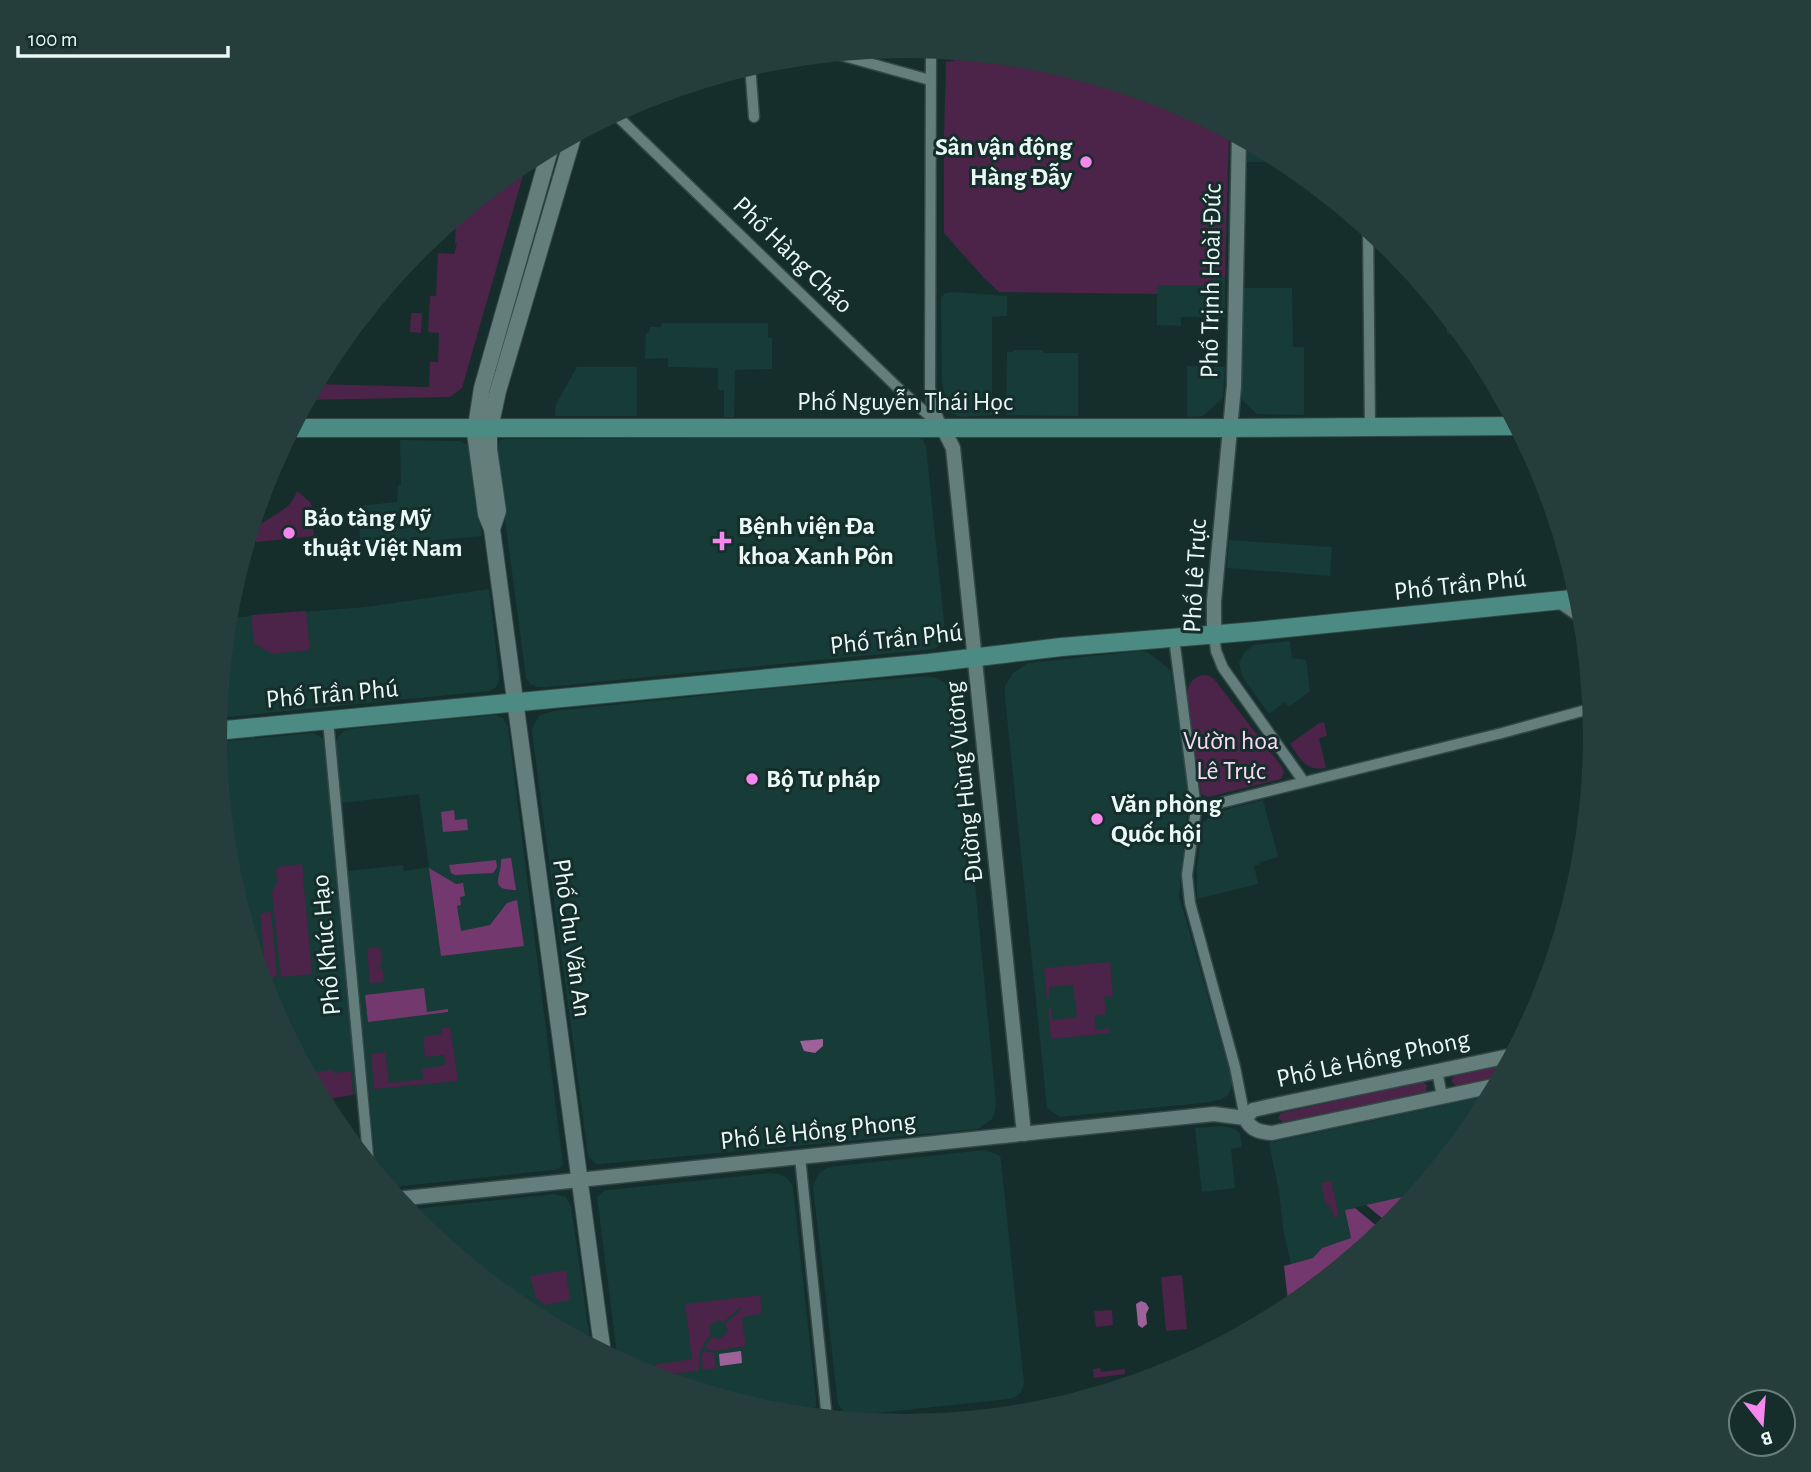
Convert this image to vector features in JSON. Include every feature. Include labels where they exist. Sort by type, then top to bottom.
[{"type":"main road","points":[[483,427],[498,391],[570,147]]},
{"type":"main road","points":[[483,427],[482,388],[547,161]]},
{"type":"main road","name":"Phố Nguyễn Thái Học","points":[[301,428],[1509,426]]},
{"type":"main road","name":"Phố Chu Văn An","points":[[483,427],[489,433],[498,510],[492,529],[601,1342]]},
{"type":"main road","name":"Phố Trần Phú","points":[[227,730],[1570,599]]},
{"type":"street","points":[[931,59],[930,387],[932,403],[943,428]]},
{"type":"street","points":[[856,60],[930,80]]},
{"type":"street","points":[[751,76],[754,117]]},
{"type":"street","name":"Phố Hàng Cháo","points":[[622,121],[897,387],[943,428]]},
{"type":"street","name":"Phố Trịnh Hoài Đức","points":[[1231,428],[1239,146]]},
{"type":"street","points":[[1368,240],[1370,427]]},
{"type":"street","name":"Đường Hùng Vương","points":[[943,428],[953,448],[1024,1134]]},
{"type":"street","name":"Phố Lê Trực","points":[[1231,428],[1214,601],[1216,651],[1223,668],[1304,782]]},
{"type":"street","points":[[1556,601],[1572,612]]},
{"type":"street","points":[[1174,638],[1196,809],[1188,875],[1190,904],[1240,1084],[1245,1118]]},
{"type":"street","points":[[1196,809],[1583,711]]},
{"type":"street","name":"Phố Khúc Hạo","points":[[328,720],[367,1150]]},
{"type":"street","name":"Phố Lê Hồng Phong","points":[[1245,1118],[1253,1110],[1502,1057]]},
{"type":"street","points":[[1437,1071],[1443,1097]]},
{"type":"street","name":"Phố Lê Hồng Phong","points":[[1245,1118],[1250,1127],[1272,1133],[1485,1087]]},
{"type":"street","name":"Phố Lê Hồng Phong","points":[[409,1198],[1214,1114],[1245,1118]]},
{"type":"street","points":[[800,1157],[826,1409]]},
{"type":"shaded area","points":[[1246,150],[1266,162],[1246,162]]},
{"type":"shaded area","points":[[1213,277],[1225,277],[1225,317],[1181,317],[1181,326],[1157,325],[1157,285],[1212,285]]},
{"type":"shaded area","points":[[1242,288],[1292,288],[1293,347],[1304,347],[1304,415],[1257,414],[1241,398]]},
{"type":"shaded area","points":[[945,293],[1007,296],[1007,316],[992,317],[992,415],[960,417],[949,412],[942,382],[941,298]]},
{"type":"shaded area","points":[[662,323],[768,323],[768,338],[772,338],[772,369],[735,370],[734,417],[724,417],[724,390],[718,390],[718,368],[668,367],[668,358],[645,359],[646,333],[649,333],[650,327],[661,327]]},
{"type":"shaded area","points":[[1007,352],[1078,353],[1078,416],[1006,415]]},
{"type":"shaded area","points":[[1187,366],[1225,367],[1223,398],[1203,416],[1187,417]]},
{"type":"shaded area","points":[[577,367],[637,367],[637,416],[555,416],[556,404]]},
{"type":"shaded area","name":"Bệnh viện Đa khoa Xanh Pôn","points":[[916,437],[923,440],[926,447],[945,631],[945,638],[934,649],[546,687],[530,684],[526,678],[496,451],[500,440]]},
{"type":"shaded area","points":[[400,440],[460,441],[468,445],[471,450],[482,536],[361,547],[357,506],[397,502],[398,485],[401,485]]},
{"type":"shaded area","points":[[1229,540],[1332,547],[1330,576],[1227,568]]},
{"type":"shaded area","points":[[489,589],[499,674],[496,687],[490,691],[228,717],[238,617],[366,607]]},
{"type":"shaded area","points":[[1290,641],[1292,658],[1306,660],[1310,691],[1289,707],[1285,702],[1269,714],[1242,676],[1239,663],[1244,653],[1253,645]]},
{"type":"shaded area","points":[[1147,652],[1171,672],[1189,795],[1179,896],[1232,1080],[1231,1089],[1228,1095],[1220,1100],[1202,1103],[1060,1117],[1047,1108],[1005,686],[1012,674],[1028,663]]},
{"type":"shaded area","points":[[927,676],[945,683],[952,692],[959,717],[996,1103],[992,1119],[978,1129],[597,1164],[588,1155],[533,740],[535,722],[540,715],[554,711]]},
{"type":"shaded area","points":[[494,715],[503,718],[508,727],[563,1164],[561,1167],[554,1170],[399,1186],[375,1159],[348,871],[403,865],[404,871],[429,867],[419,794],[342,803],[336,744],[338,737],[349,729]]},
{"type":"shaded area","points":[[313,733],[322,738],[325,745],[358,1094],[332,1097],[297,1036],[263,954],[240,868],[233,825],[227,741]]},
{"type":"shaded area","points":[[1263,800],[1278,857],[1254,866],[1258,884],[1197,899],[1197,867],[1203,823],[1213,813]]},
{"type":"shaded area","points":[[454,810],[455,820],[467,819],[468,830],[443,832],[441,812]]},
{"type":"shaded area","points":[[511,858],[516,890],[502,888],[498,881],[501,859]]},
{"type":"shaded area","points":[[496,860],[497,867],[493,873],[455,875],[451,873],[449,865]]},
{"type":"shaded area","points":[[429,868],[456,884],[463,883],[465,896],[460,897],[461,905],[457,906],[461,931],[490,925],[507,903],[517,900],[524,946],[441,956]]},
{"type":"shaded area","points":[[424,988],[427,1012],[448,1009],[448,1012],[368,1022],[365,995]]},
{"type":"shaded area","points":[[823,1039],[823,1046],[815,1053],[804,1051],[800,1041]]},
{"type":"shaded area","points":[[1478,1098],[1444,1149],[1402,1197],[1345,1210],[1351,1238],[1322,1248],[1313,1258],[1291,1264],[1269,1143]]},
{"type":"shaded area","points":[[1222,1126],[1235,1129],[1240,1134],[1242,1147],[1231,1149],[1235,1188],[1202,1192],[1195,1128]]},
{"type":"shaded area","points":[[984,1150],[1000,1156],[1024,1383],[1017,1396],[874,1413],[843,1411],[838,1404],[813,1187],[820,1172],[829,1167]]},
{"type":"shaded area","points":[[770,1173],[786,1177],[793,1189],[815,1408],[730,1391],[646,1363],[616,1349],[597,1197],[608,1190]]},
{"type":"shaded area","points":[[554,1194],[566,1197],[571,1207],[589,1335],[529,1300],[493,1274],[458,1246],[419,1208]]},
{"type":"shaded area","points":[[1402,1197],[1383,1218],[1366,1205]]},
{"type":"shaded area","points":[[1355,1208],[1375,1225],[1353,1246],[1287,1296],[1284,1266],[1313,1258],[1322,1248],[1351,1238],[1345,1210]]},
{"type":"shaded area","points":[[1141,1301],[1149,1308],[1146,1314],[1147,1324],[1142,1328],[1138,1325],[1136,1304]]},
{"type":"shaded area","points":[[741,1351],[742,1363],[720,1366],[719,1354]]},
{"type":"green space","name":"Sân vận động Hàng Đẫy","points":[[946,62],[994,64],[1081,81],[1165,109],[1229,140],[1225,277],[1213,277],[1213,285],[1157,285],[1157,294],[999,292],[944,233],[944,145],[951,145],[951,140],[944,139]]},
{"type":"green space","points":[[523,177],[462,388],[450,397],[317,400],[326,384],[429,387],[430,362],[438,362],[439,333],[428,332],[430,296],[436,296],[438,253],[454,254],[456,228]]},
{"type":"green space","points":[[411,313],[422,313],[421,333],[410,332]]},
{"type":"green space","points":[[297,491],[311,503],[314,536],[256,542],[261,524],[285,508]]},
{"type":"green space","points":[[306,611],[310,650],[272,654],[254,643],[251,615]]},
{"type":"green space","name":"Vườn hoa Lê Trực","points":[[1205,675],[1214,679],[1282,767],[1284,772],[1281,779],[1208,797],[1201,794],[1187,693],[1193,680]]},
{"type":"green space","points":[[1324,722],[1327,736],[1319,738],[1326,768],[1313,768],[1304,763],[1290,744]]},
{"type":"green space","points":[[302,864],[312,974],[281,977],[272,892],[277,882],[276,867]]},
{"type":"green space","points":[[271,912],[277,975],[272,978],[264,957],[260,913]]},
{"type":"green space","points":[[380,947],[380,969],[383,969],[384,982],[370,983],[367,949]]},
{"type":"green space","points":[[1110,962],[1113,996],[1104,997],[1106,1014],[1094,1016],[1096,1030],[1109,1028],[1109,1033],[1051,1039],[1048,1009],[1051,1009],[1052,1020],[1077,1017],[1073,985],[1049,987],[1050,998],[1047,998],[1044,968]]},
{"type":"green space","points":[[450,1027],[458,1081],[374,1089],[371,1054],[385,1052],[389,1083],[423,1079],[422,1069],[446,1065],[444,1055],[425,1057],[423,1037],[442,1034],[441,1028]]},
{"type":"green space","points":[[1498,1066],[1491,1078],[1456,1086],[1451,1081],[1454,1076]]},
{"type":"green space","points":[[351,1071],[353,1095],[333,1099],[316,1072]]},
{"type":"green space","points":[[1423,1082],[1427,1085],[1426,1092],[1283,1122],[1278,1118],[1281,1113]]},
{"type":"green space","points":[[1331,1181],[1339,1216],[1334,1218],[1330,1205],[1326,1205],[1321,1183]]},
{"type":"green space","points":[[566,1270],[570,1300],[545,1305],[536,1298],[530,1276]]},
{"type":"green space","points":[[1182,1275],[1187,1329],[1166,1331],[1161,1277]]},
{"type":"green space","points":[[760,1295],[762,1313],[744,1317],[742,1320],[746,1346],[714,1351],[705,1348],[712,1337],[718,1339],[725,1335],[725,1324],[741,1307],[723,1322],[718,1320],[710,1325],[711,1335],[700,1351],[699,1370],[675,1374],[652,1365],[692,1359],[685,1304]]},
{"type":"green space","points":[[1112,1310],[1113,1325],[1096,1327],[1094,1311]]},
{"type":"green space","points":[[703,1351],[714,1353],[716,1369],[703,1370]]},
{"type":"green space","points":[[1100,1368],[1101,1372],[1125,1369],[1125,1374],[1094,1378],[1093,1369]]},
{"type":"place","name":"Sân vận động Hàng Đẫy","points":[[1086,162]]},
{"type":"place","name":"Bảo tàng Mỹ thuật Việt Nam","points":[[289,533]]},
{"type":"place","name":"Bệnh viện Đa khoa Xanh Pôn","points":[[722,541]]},
{"type":"place","name":"Bộ Tư pháp","points":[[752,779]]},
{"type":"place","name":"Văn phòng Quốc hội","points":[[1097,819]]}]
